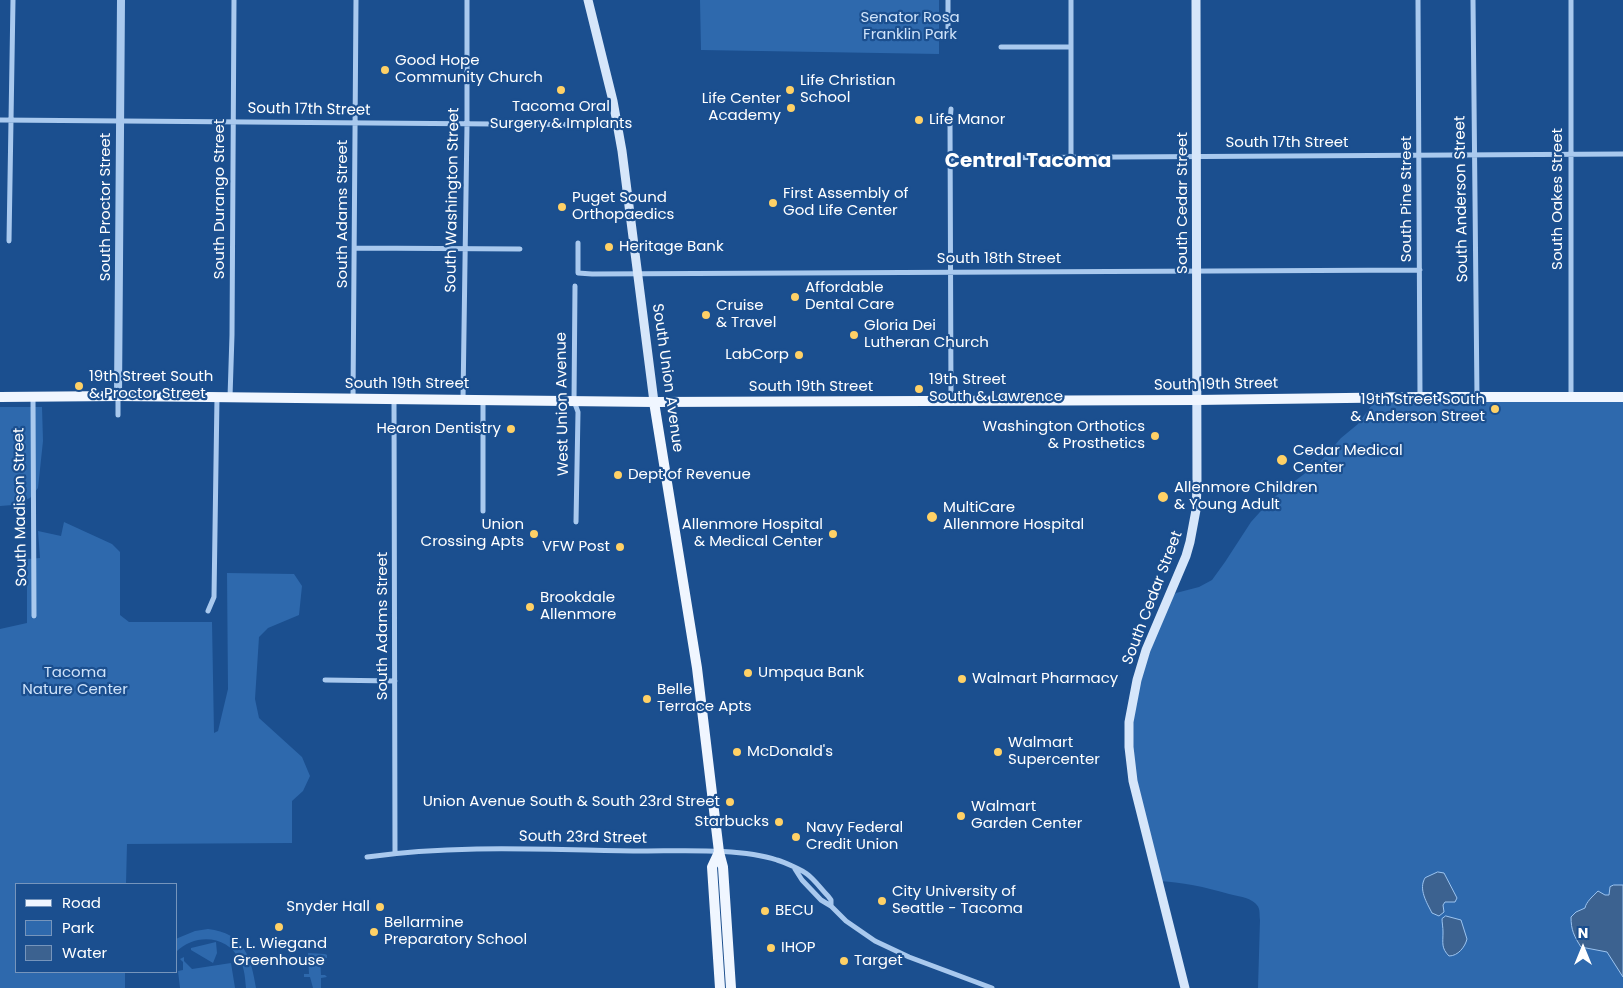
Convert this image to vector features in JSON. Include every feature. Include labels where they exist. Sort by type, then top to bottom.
[{"type":"main road","name":"South Union Avenue","points":[[588,0],[618,125],[654,402],[698,668],[719,852],[723,867],[731,988]]},
{"type":"main road","name":"South Cedar Street","points":[[1185,988],[1132,781],[1129,731],[1132,703],[1146,650],[1186,556],[1194,526],[1197,486],[1196,0]]},
{"type":"main road","name":"South 19th Street","points":[[0,397],[118,396],[654,402],[1196,400],[1420,397],[1623,398]]},
{"type":"main road","name":"South Union Avenue","points":[[719,852],[712,867],[720,988]]},
{"type":"street","points":[[9,241],[13,0]]},
{"type":"street","name":"South Proctor Street","points":[[118,415],[121,0]]},
{"type":"street","name":"South Durango Street","points":[[230,398],[234,0]]},
{"type":"street","name":"South Adams Street","points":[[353,399],[356,0]]},
{"type":"street","name":"South Washington Street","points":[[464,400],[467,0]]},
{"type":"street","points":[[948,0],[948,36]]},
{"type":"street","points":[[1071,157],[1072,0]]},
{"type":"street","name":"South Pine Street","points":[[1418,0],[1420,397]]},
{"type":"street","name":"South Anderson Street","points":[[1473,0],[1477,398]]},
{"type":"street","name":"South Oakes Street","points":[[1571,0],[1571,397]]},
{"type":"street","points":[[1001,47],[1071,46]]},
{"type":"street","points":[[951,109],[951,401]]},
{"type":"street","name":"South 17th Street","points":[[0,120],[618,125]]},
{"type":"street","name":"South 17th Street","points":[[950,158],[1623,154]]},
{"type":"street","name":"South 18th Street","points":[[578,243],[578,273],[1420,270]]},
{"type":"street","points":[[355,248],[520,249]]},
{"type":"street","name":"West Union Avenue","points":[[575,286],[574,401],[578,412],[576,522]]},
{"type":"street","points":[[208,611],[214,597],[218,397]]},
{"type":"street","name":"South Madison Street","points":[[32,398],[34,616]]},
{"type":"street","name":"South Adams Street","points":[[394,400],[394,853]]},
{"type":"street","points":[[483,400],[483,512]]},
{"type":"street","points":[[325,680],[395,680]]},
{"type":"street","name":"South 23rd Street","points":[[367,857],[394,853],[529,849],[719,852],[768,857],[805,872],[828,896],[831,900],[831,906]]},
{"type":"street","name":"South 23rd Street","points":[[796,869],[802,880],[826,904],[831,906],[846,921],[887,948],[992,988]]},
{"type":"green space","name":"Senator Rosa Franklin Park","points":[[700,0],[939,0],[939,54],[701,50]]},
{"type":"green space","points":[[1623,397],[1623,988],[1258,988],[1260,920],[1258,907],[1252,901],[1242,897],[1193,885],[1157,881],[1133,781],[1132,703],[1168,600],[1176,593],[1199,587],[1212,580],[1251,522],[1268,503],[1319,463],[1341,438],[1358,424],[1374,402]]},
{"type":"green space","points":[[0,407],[42,407],[43,441],[38,488],[30,498],[13,505],[0,506]]},
{"type":"green space","name":"Tacoma Nature Center","points":[[64,522],[112,544],[120,552],[120,615],[129,622],[212,622],[214,733],[218,731],[228,689],[227,573],[294,574],[302,586],[299,615],[268,628],[259,637],[255,699],[259,718],[302,757],[310,776],[303,791],[292,801],[292,843],[127,844],[126,883],[15,883],[15,973],[125,973],[125,988],[0,988],[0,629],[27,623],[27,559],[40,558],[38,531],[61,536]]},
{"type":"green space","points":[[208,929],[220,931],[238,941],[248,957],[256,988],[246,988],[242,964],[235,952],[228,946],[211,940],[201,940],[192,942],[178,950],[178,938],[195,931]]},
{"type":"green space","points":[[216,942],[217,953],[213,963],[191,950],[191,948]]},
{"type":"green space","points":[[308,953],[327,955],[327,958],[320,958],[321,975],[327,977],[321,978],[321,988],[313,988],[310,977],[304,977],[304,974],[309,974]]},
{"type":"green space","points":[[184,957],[184,961],[192,969],[231,963],[235,988],[180,988],[178,971],[183,970],[183,962],[180,959]]},
{"type":"water","points":[[1438,872],[1444,873],[1457,898],[1455,902],[1445,902],[1443,905],[1444,912],[1439,916],[1432,913],[1422,887],[1425,878]]},
{"type":"water","points":[[1623,885],[1623,977],[1607,952],[1581,947],[1573,933],[1571,922],[1571,917],[1576,912],[1585,908],[1588,901],[1598,891],[1609,895],[1610,887]]},
{"type":"water","points":[[1446,916],[1461,920],[1467,939],[1461,950],[1452,956],[1449,956],[1445,950],[1443,942],[1442,919]]},
{"type":"place","name":"Good Hope Community Church","points":[[385,70]]},
{"type":"place","name":"Tacoma Oral Surgery & Implants","points":[[561,90]]},
{"type":"place","name":"Life Christian School","points":[[790,90]]},
{"type":"place","name":"Life Center Academy","points":[[791,108]]},
{"type":"place","name":"Life Manor","points":[[919,120]]},
{"type":"place","name":"First Assembly of God Life Center","points":[[773,203]]},
{"type":"place","name":"Puget Sound Orthopaedics","points":[[562,207]]},
{"type":"place","name":"Heritage Bank","points":[[609,247]]},
{"type":"place","name":"Affordable Dental Care","points":[[795,297]]},
{"type":"place","name":"Cruise & Travel","points":[[706,315]]},
{"type":"place","name":"Gloria Dei Lutheran Church","points":[[854,335]]},
{"type":"place","name":"LabCorp","points":[[799,355]]},
{"type":"place","name":"19th Street South & Proctor Street","points":[[79,386]]},
{"type":"place","name":"19th Street South & Lawrence","points":[[919,389]]},
{"type":"place","name":"19th Street South & Anderson Street","points":[[1495,409]]},
{"type":"place","name":"Hearon Dentistry","points":[[511,429]]},
{"type":"place","name":"Washington Orthotics & Prosthetics","points":[[1155,436]]},
{"type":"place","name":"Cedar Medical Center","points":[[1282,460]]},
{"type":"place","name":"Dept of Revenue","points":[[618,475]]},
{"type":"place","name":"Allenmore Children & Young Adult","points":[[1163,497]]},
{"type":"place","name":"MultiCare Allenmore Hospital","points":[[932,517]]},
{"type":"place","name":"Union Crossing Apts","points":[[534,534]]},
{"type":"place","name":"Allenmore Hospital & Medical Center","points":[[833,534]]},
{"type":"place","name":"VFW Post","points":[[620,547]]},
{"type":"place","name":"Brookdale Allenmore","points":[[530,607]]},
{"type":"place","name":"Umpqua Bank","points":[[748,673]]},
{"type":"place","name":"Walmart Pharmacy","points":[[962,679]]},
{"type":"place","name":"Belle Terrace Apts","points":[[647,699]]},
{"type":"place","name":"McDonald's","points":[[737,752]]},
{"type":"place","name":"Walmart Supercenter","points":[[998,752]]},
{"type":"place","name":"Union Avenue South & South 23rd Street","points":[[730,802]]},
{"type":"place","name":"Walmart Garden Center","points":[[961,816]]},
{"type":"place","name":"Starbucks","points":[[779,822]]},
{"type":"place","name":"Navy Federal Credit Union","points":[[796,837]]},
{"type":"place","name":"City University of Seattle - Tacoma","points":[[882,901]]},
{"type":"place","name":"Snyder Hall","points":[[380,907]]},
{"type":"place","name":"BECU","points":[[765,911]]},
{"type":"place","name":"E. L. Wiegand Greenhouse","points":[[279,927]]},
{"type":"place","name":"Bellarmine Preparatory School","points":[[374,932]]},
{"type":"place","name":"IHOP","points":[[771,948]]},
{"type":"place","name":"Target","points":[[844,961]]},
{"type":"district","name":"Central Tacoma","points":[[1028,162]]}]
